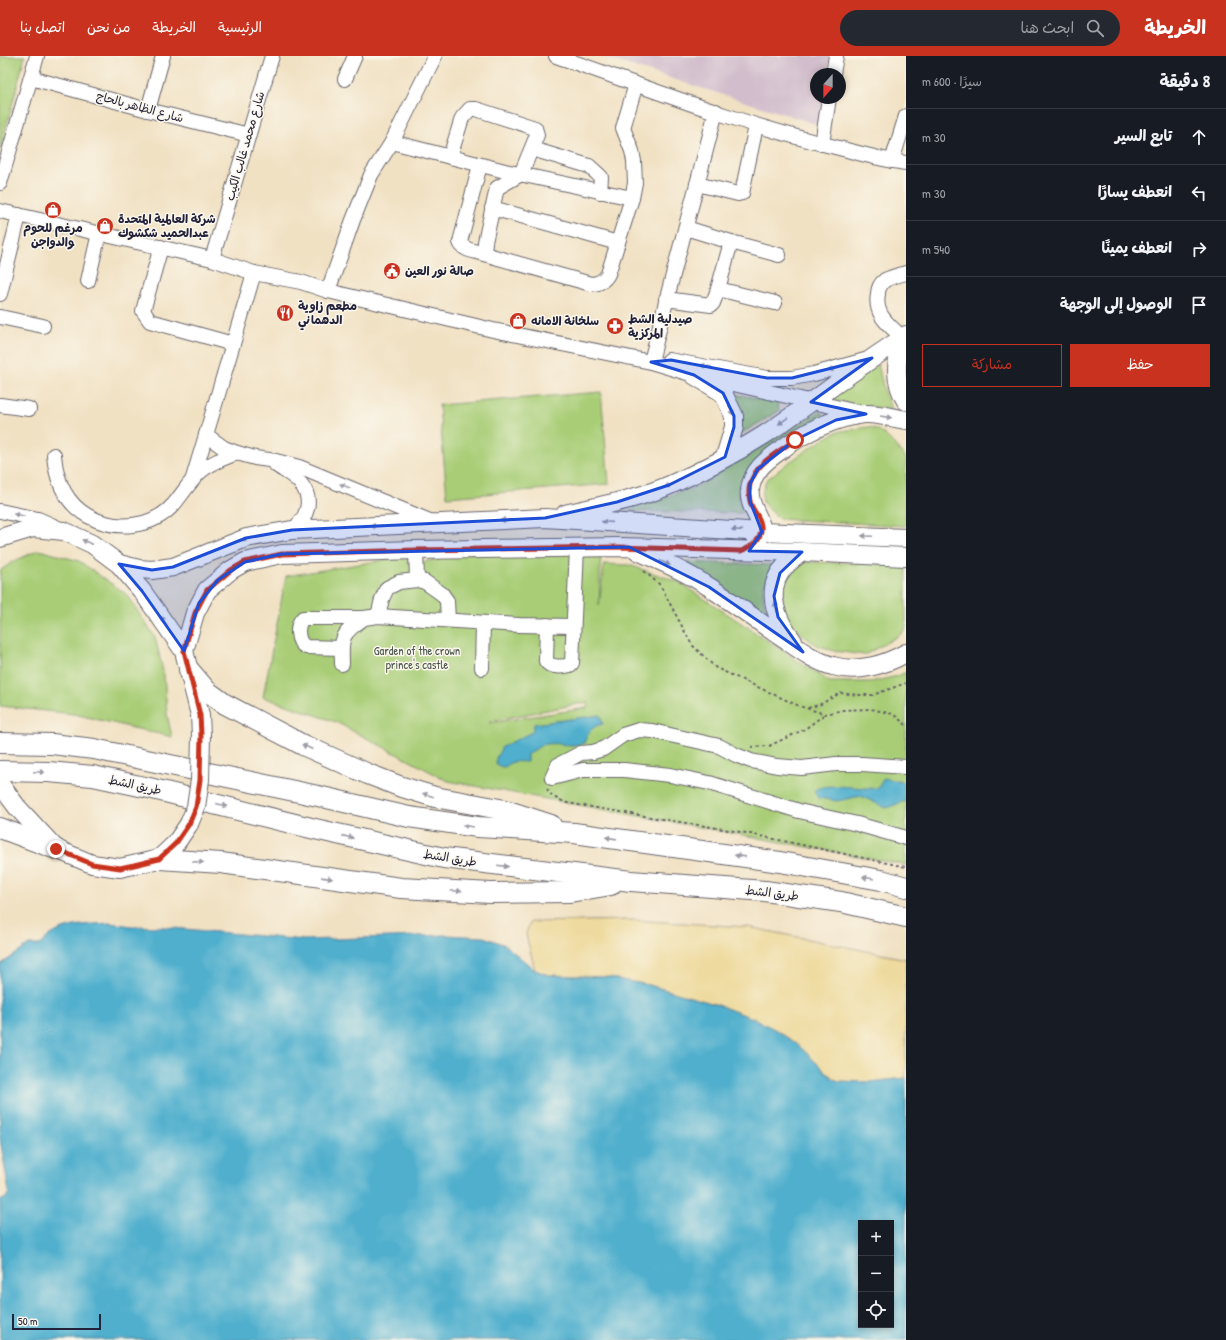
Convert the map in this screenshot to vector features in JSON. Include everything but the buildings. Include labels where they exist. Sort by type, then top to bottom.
[{"type":"highway","points":[[189,670],[207,691],[224,704],[303,745],[368,774],[398,786],[435,797],[505,810],[574,833]]},
{"type":"highway","points":[[0,743],[52,744],[94,749],[318,796],[409,817],[478,827],[574,833],[780,862],[881,880],[906,887]]},
{"type":"highway","name":"طريق الشط","points":[[0,771],[48,772],[93,776],[150,788],[315,829],[444,858],[631,881],[765,891],[841,902],[906,917]]},
{"type":"highway","points":[[0,828],[56,849]]},
{"type":"highway","points":[[159,859],[221,863],[400,888],[491,893],[570,892],[631,881]]},
{"type":"main road","points":[[545,518],[617,502],[669,485],[725,458],[763,435],[904,336]]},
{"type":"main road","points":[[904,336],[898,354],[896,370],[900,392],[906,401]]},
{"type":"main road","points":[[694,375],[722,393],[734,416],[734,427],[725,458]]},
{"type":"main road","points":[[741,551],[756,542],[762,532],[760,524],[752,509],[749,492],[753,476],[758,469],[782,449],[808,432],[836,420],[866,414],[906,420]]},
{"type":"main road","points":[[118,564],[139,569],[152,570],[173,567],[246,538],[292,530],[545,518],[762,532],[906,538]]},
{"type":"main road","points":[[0,538],[33,528],[64,531],[92,544],[118,564],[142,591],[184,651],[200,715],[201,735],[200,780],[196,807],[189,824],[176,843],[159,859],[120,868],[106,867],[92,864],[56,849],[17,807],[0,784]]},
{"type":"main road","points":[[184,651],[195,613],[207,590],[231,570],[245,562],[282,554],[416,550],[629,547],[802,552],[906,557]]},
{"type":"main road","points":[[629,547],[672,566],[709,587],[803,652],[832,666],[855,668],[871,666],[887,662],[906,653]]},
{"type":"main road","points":[[802,552],[788,563],[780,573],[775,585],[774,596],[778,617],[788,634],[803,652]]},
{"type":"street","points":[[0,183],[37,56]]},
{"type":"street","points":[[148,110],[163,56]]},
{"type":"street","name":"شارع محمد غالب الكيب","points":[[212,260],[272,56]]},
{"type":"street","points":[[346,79],[355,56]]},
{"type":"street","points":[[328,291],[353,220],[372,174],[392,142],[435,56]]},
{"type":"street","points":[[556,56],[756,126],[822,144],[899,162],[906,116]]},
{"type":"street","points":[[834,68],[836,56]]},
{"type":"street","name":"شارع الظاهر بالحاج","points":[[31,78],[148,110],[249,135]]},
{"type":"street","points":[[480,165],[460,242],[461,245],[464,248],[484,254],[591,284],[596,284],[604,279],[608,274],[632,198],[635,183],[632,151],[623,128],[636,84]]},
{"type":"street","points":[[822,144],[828,104]]},
{"type":"street","points":[[450,157],[462,118],[470,109],[476,109],[535,128],[538,135],[521,174],[497,188],[485,242],[484,254]]},
{"type":"street","points":[[651,362],[666,299],[716,112]]},
{"type":"street","points":[[697,184],[738,194],[742,193],[756,126]]},
{"type":"street","points":[[392,142],[480,165],[632,198]]},
{"type":"street","points":[[532,149],[588,166],[601,177],[600,192]]},
{"type":"street","points":[[492,208],[618,243]]},
{"type":"street","points":[[0,211],[161,247],[212,260],[254,273],[301,282],[328,291],[492,330],[651,362],[694,375],[866,414]]},
{"type":"street","points":[[0,294],[18,215]]},
{"type":"street","points":[[686,228],[779,255]]},
{"type":"street","points":[[88,281],[99,234]]},
{"type":"street","points":[[666,299],[711,305],[718,289],[731,242]]},
{"type":"street","points":[[161,247],[143,311],[150,321],[233,344]]},
{"type":"street","points":[[192,482],[254,273]]},
{"type":"street","points":[[904,336],[880,315],[877,299],[878,289],[881,284],[886,280],[906,273]]},
{"type":"street","points":[[718,289],[775,304]]},
{"type":"street","points":[[0,317],[43,326]]},
{"type":"street","points":[[651,362],[671,360],[767,378],[792,378],[814,374],[872,358]]},
{"type":"street","points":[[0,405],[29,409]]},
{"type":"street","points":[[206,435],[224,448],[251,457],[282,462],[299,468],[432,523]]},
{"type":"street","points":[[54,455],[58,482],[74,505],[84,514],[96,520],[109,524],[130,525],[150,520],[163,514],[173,505],[200,472],[210,464],[237,453]]},
{"type":"street","points":[[265,459],[295,477],[306,491],[308,509],[305,517],[299,525],[292,530]]},
{"type":"street","points":[[0,511],[38,519],[64,531]]},
{"type":"street","points":[[547,625],[547,664],[550,666],[567,666],[572,663],[578,548]]},
{"type":"street","points":[[416,550],[417,580]]},
{"type":"street","points":[[378,616],[382,599],[388,588],[399,582],[417,580],[425,582],[442,594],[447,601],[448,620]]},
{"type":"street","points":[[342,648],[306,646],[301,644],[299,641],[300,621],[303,618],[364,618],[378,616],[483,623],[574,626]]},
{"type":"street","points":[[342,664],[341,644],[344,635],[348,630],[364,618]]},
{"type":"street","points":[[482,668],[483,623]]},
{"type":"street","points":[[552,778],[558,765],[581,753],[603,749],[623,735],[639,730],[652,731],[719,746],[751,761],[777,766],[802,768],[836,764],[862,764],[906,767]]},
{"type":"street","points":[[552,778],[583,770],[624,770],[670,775],[709,783],[799,811],[857,824],[906,838]]},
{"type":"path","points":[[639,566],[660,585],[692,645],[716,668],[799,706],[825,714]]},
{"type":"path","points":[[806,708],[821,704],[840,693],[873,695],[906,683]]},
{"type":"path","points":[[748,747],[769,746],[805,729],[825,714],[842,710],[870,710],[893,714],[906,725]]},
{"type":"path","points":[[552,778],[546,783],[547,791],[553,797],[567,803],[746,833],[906,867]]},
{"type":"highlighted area","points":[[872,358],[811,402],[866,414],[836,420],[795,440],[758,469],[750,484],[750,501],[762,532],[749,551],[802,552],[780,573],[774,596],[778,617],[803,652],[709,587],[629,547],[282,554],[245,562],[218,580],[199,603],[184,651],[142,591],[119,564],[152,570],[173,567],[246,538],[292,530],[545,518],[617,502],[669,485],[725,457],[734,427],[734,416],[723,393],[694,375],[651,362],[671,360],[767,378],[792,378]]},
{"type":"shaded area","points":[[600,56],[831,56],[829,68],[810,68],[810,104],[823,104],[819,125]]},
{"type":"green space","points":[[0,56],[25,56],[0,151]]},
{"type":"green space","points":[[878,364],[885,394],[892,410],[828,400]]},
{"type":"green space","points":[[601,392],[609,484],[447,497],[439,405]]},
{"type":"green space","points":[[727,393],[777,402],[779,411],[738,435]]},
{"type":"green space","points":[[819,412],[824,414],[801,428],[750,470],[742,485],[739,499],[743,513],[625,511],[698,486]]},
{"type":"green space","points":[[868,427],[874,428],[884,435],[906,458],[906,526],[779,519],[763,503],[762,494],[766,480],[788,463],[836,432]]},
{"type":"green space","points":[[39,550],[79,561],[126,594],[155,637],[164,675],[167,714],[172,737],[74,714],[0,706],[0,571],[12,562]]},
{"type":"green space","name":"Garden of the crown prince's castle","points":[[601,552],[599,606],[604,564],[629,565],[679,582],[830,682],[870,682],[898,676],[906,672],[906,865],[448,781],[336,722],[263,697],[286,576],[408,556],[408,563],[437,560],[436,553]],"holes":[[[588,702],[587,708],[489,723],[491,721]]]},
{"type":"green space","points":[[679,562],[774,565],[766,581],[763,592],[769,621]]},
{"type":"green space","points":[[799,562],[906,564],[906,628],[900,635],[865,655],[834,651],[814,644],[789,624],[782,611],[782,582]]},
{"type":"sand","points":[[630,920],[748,927],[906,959],[906,1078],[869,1082],[838,1081],[829,1075],[797,1044],[776,1030],[755,1019],[718,1005],[649,985],[605,977],[548,975],[535,970],[526,934],[530,922]]},
{"type":"water","points":[[600,715],[603,724],[590,730],[584,743],[575,745],[546,744],[527,754],[527,762],[513,762],[504,767],[496,764],[496,758],[502,747],[532,732],[534,724]]},
{"type":"water","points":[[884,778],[906,783],[906,801],[886,808],[861,796],[837,801],[818,798],[814,791],[819,788],[835,786],[878,788]]},
{"type":"water","points":[[110,923],[304,940],[446,935],[484,937],[505,945],[535,970],[548,975],[605,977],[649,985],[718,1005],[755,1019],[776,1030],[797,1044],[829,1075],[838,1081],[869,1082],[906,1078],[906,1340],[0,1340],[0,1201],[6,1198],[9,1192],[0,1139],[0,965],[29,945],[40,945],[47,938],[63,929],[81,925]]},
{"type":"place","name":"مرغم للحوم والدواجن","points":[[53,210]]},
{"type":"place","name":"شركة العالمية المتحدة عبدالحميد شكشوك","points":[[105,226]]},
{"type":"place","name":"صالة نور العين","points":[[392,271]]},
{"type":"place","name":"مطعم زاوية الدهماني","points":[[285,313]]},
{"type":"place","name":"سلخانة الامانه","points":[[518,321]]},
{"type":"place","name":"صيدلية الشط المركزية","points":[[615,326]]},
{"type":"route","points":[[56,849],[92,864],[120,868],[159,859],[176,843],[189,824],[196,807],[200,780],[201,735],[200,715],[184,651],[195,613],[207,590],[231,570],[245,562],[282,554],[416,550],[619,547],[741,551],[752,546],[762,532],[750,501],[749,492],[753,476],[764,463],[795,440]]}]
